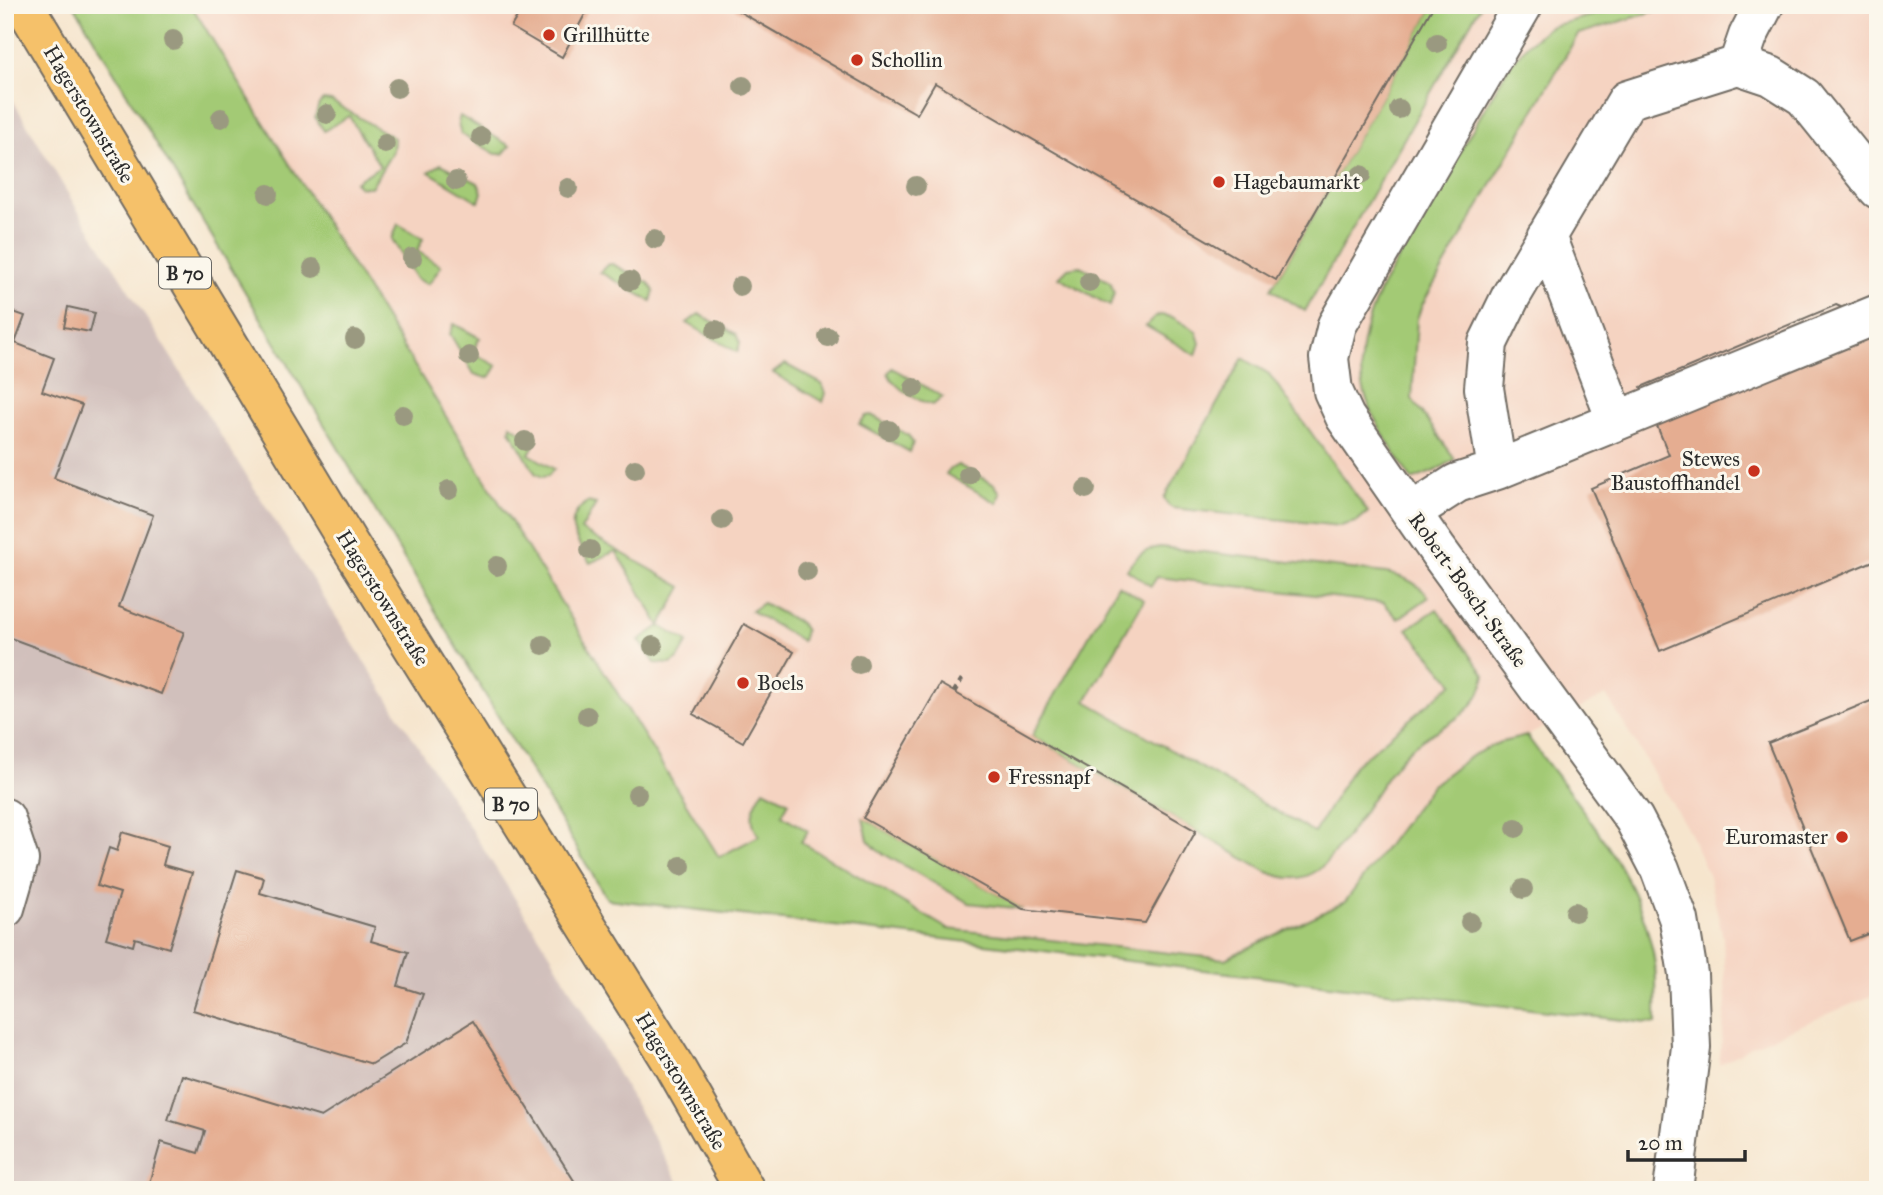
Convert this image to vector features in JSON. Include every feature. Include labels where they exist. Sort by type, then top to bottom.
[{"type":"main road","name":"Hagerstownstraße","points":[[24,5],[347,541],[675,1067],[745,1190]]},
{"type":"street","points":[[1738,65],[1748,36],[1764,5]]},
{"type":"street","name":"Robert-Bosch-Straße","points":[[1525,9],[1337,325],[1329,358],[1333,391],[1345,417],[1633,819],[1660,869],[1679,920],[1688,974],[1691,1047],[1673,1190]]},
{"type":"street","points":[[1497,470],[1484,388],[1488,343],[1511,296],[1626,100],[1738,65],[1771,76],[1804,97],[1878,189]]},
{"type":"street","points":[[1546,236],[1616,420]]},
{"type":"street","points":[[1412,512],[1457,482],[1497,470],[1878,314]]},
{"type":"street","points":[[5,818],[19,860],[5,908]]},
{"type":"path","points":[[954,692],[962,679]]},
{"type":"shaded area","points":[[76,5],[1878,5],[1878,993],[1754,1045],[1719,1065],[1726,1003],[1723,937],[1709,877],[1690,833],[1606,695],[1527,736],[1498,743],[1471,756],[1432,785],[1345,902],[1225,959],[633,894]]},
{"type":"shaded area","points":[[5,87],[77,209],[552,957],[683,1190],[5,1190]]},
{"type":"green space","points":[[74,5],[191,5],[719,857],[759,836],[752,818],[764,789],[789,802],[782,815],[808,831],[801,842],[948,929],[1225,959],[1345,902],[1432,785],[1471,756],[1498,743],[1527,736],[1600,834],[1631,887],[1655,963],[1656,1024],[607,899]]},
{"type":"green space","points":[[1434,5],[1481,5],[1305,311],[1271,289]]},
{"type":"green space","points":[[1631,5],[1675,5],[1578,34],[1422,305],[1417,319],[1412,399],[1455,459],[1412,480],[1381,431],[1370,409],[1364,388],[1361,367],[1363,344],[1369,318],[1381,288],[1509,66],[1529,43],[1549,27]]},
{"type":"green space","points":[[323,100],[331,101],[394,138],[393,151],[371,187],[360,187],[355,182],[380,166],[349,116],[324,131],[315,117]]},
{"type":"green space","points":[[460,116],[510,146],[503,154],[496,154],[461,134],[458,123]]},
{"type":"green space","points":[[441,164],[478,183],[482,192],[479,202],[429,172]]},
{"type":"green space","points":[[398,224],[423,239],[417,251],[441,266],[427,284],[416,279],[392,239]]},
{"type":"green space","points":[[612,264],[649,283],[654,291],[651,301],[600,272]]},
{"type":"green space","points":[[1080,266],[1110,282],[1114,293],[1110,306],[1059,277],[1068,268]]},
{"type":"green space","points":[[699,314],[736,334],[740,343],[737,352],[687,323]]},
{"type":"green space","points":[[1160,315],[1172,317],[1196,331],[1200,343],[1196,355],[1146,326]]},
{"type":"green space","points":[[454,324],[480,338],[472,352],[497,366],[491,376],[486,378],[474,374],[450,334]]},
{"type":"green space","points":[[1243,358],[1269,374],[1368,512],[1356,522],[1340,526],[1172,508],[1168,505],[1164,498]]},
{"type":"green space","points":[[785,364],[822,384],[826,393],[823,402],[773,373]]},
{"type":"green space","points":[[892,368],[943,397],[933,405],[914,397],[891,379],[888,373]]},
{"type":"green space","points":[[871,415],[908,435],[913,443],[910,452],[859,424],[866,416]]},
{"type":"green space","points":[[511,425],[536,441],[529,454],[554,469],[548,476],[542,477],[535,473],[510,430]]},
{"type":"green space","points":[[958,465],[995,485],[1000,493],[997,503],[946,474]]},
{"type":"green space","points":[[587,502],[596,504],[581,530],[682,587],[660,626],[616,551],[590,563],[580,547],[574,531],[574,517]]},
{"type":"green space","points":[[1160,547],[1386,573],[1410,581],[1429,597],[1398,619],[1384,603],[1157,577],[1151,586],[1127,570],[1140,554]]},
{"type":"green space","points":[[1118,585],[1144,600],[1086,701],[1314,833],[1354,766],[1453,683],[1407,629],[1437,609],[1485,675],[1481,690],[1465,712],[1419,742],[1398,762],[1324,865],[1305,876],[1280,876],[1267,872],[1032,736]]},
{"type":"green space","points":[[763,603],[800,623],[805,631],[802,641],[751,611]]},
{"type":"green space","points":[[660,626],[688,642],[678,659],[671,664],[655,663],[639,640]]},
{"type":"green space","points":[[863,818],[1023,909],[969,903],[877,850],[868,840]]},
{"type":"building","name":"Grillhütte","points":[[524,5],[590,5],[562,57],[511,27]]},
{"type":"building","name":"Hagebaumarkt","points":[[728,5],[1434,5],[1276,280],[935,83],[917,114]]},
{"type":"building","name":"Stewes Baustoffhandel","points":[[1836,305],[1878,323],[1878,559],[1660,651],[1591,488],[1669,455],[1641,387]]},
{"type":"building","points":[[68,307],[95,313],[90,332],[64,327]]},
{"type":"building","points":[[5,309],[25,316],[15,343],[54,358],[42,391],[82,405],[54,478],[153,515],[119,607],[184,632],[161,694],[5,636]]},
{"type":"building","name":"Boels","points":[[744,624],[794,652],[743,742],[693,714]]},
{"type":"building","name":"Fressnapf","points":[[940,684],[1196,831],[1145,923],[1023,909],[863,818]]},
{"type":"building","name":"Euromaster","points":[[1878,698],[1878,930],[1850,941],[1768,743]]},
{"type":"building","points":[[122,832],[168,846],[163,865],[192,873],[169,948],[135,938],[133,946],[106,938],[120,893],[97,886],[109,848],[117,851]]},
{"type":"building","points":[[237,870],[264,878],[260,893],[375,927],[371,941],[408,952],[398,986],[423,994],[406,1043],[372,1064],[193,1010]]},
{"type":"building","points":[[473,1021],[580,1190],[147,1190],[161,1142],[198,1153],[205,1131],[168,1120],[182,1075],[321,1117]]},
{"type":"place","name":"Grillhütte","points":[[549,35]]},
{"type":"place","name":"Schollin","points":[[857,60]]},
{"type":"place","name":"Hagebaumarkt","points":[[1219,182]]},
{"type":"place","name":"Stewes Baustoffhandel","points":[[1754,471]]},
{"type":"place","name":"Boels","points":[[743,683]]},
{"type":"place","name":"Fressnapf","points":[[994,777]]},
{"type":"place","name":"Euromaster","points":[[1842,837]]}]
